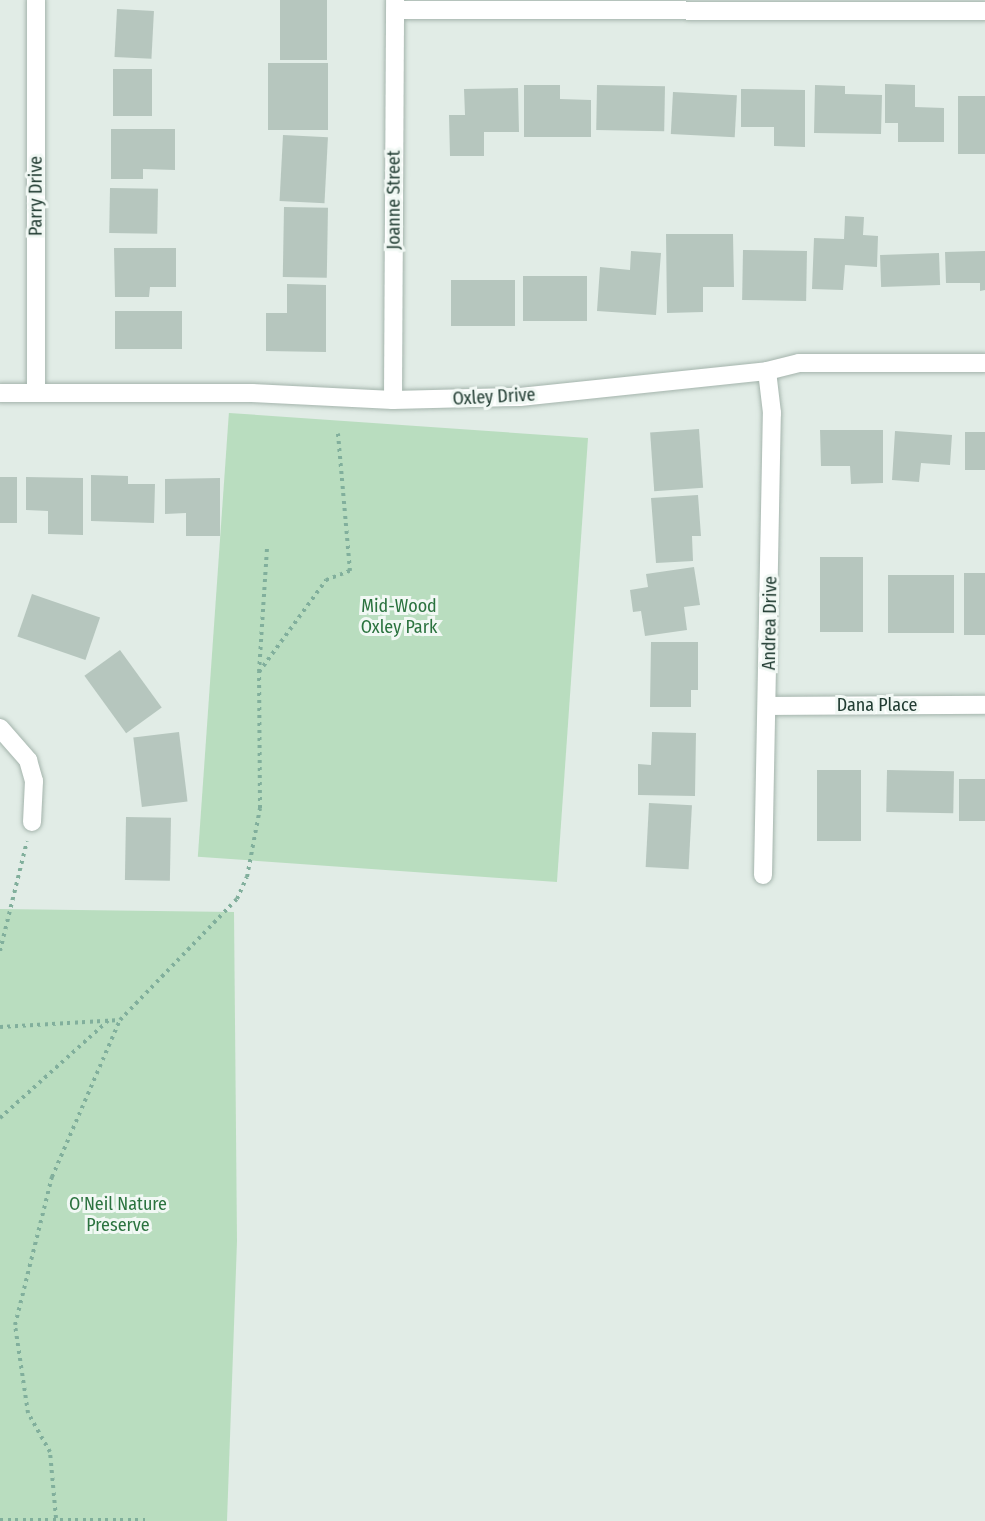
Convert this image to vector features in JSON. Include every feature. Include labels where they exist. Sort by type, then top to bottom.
[{"type":"street","name":"Parry Drive","points":[[36,0],[36,393]]},
{"type":"street","points":[[395,5],[985,11]]},
{"type":"street","name":"Joanne Street","points":[[393,400],[395,5]]},
{"type":"street","name":"Oxley Drive","points":[[0,393],[252,393],[393,400],[520,397],[767,371],[799,363],[985,363]]},
{"type":"street","name":"Andrea Drive","points":[[763,875],[770,706],[772,413],[767,371]]},
{"type":"street","name":"Dana Place","points":[[770,706],[985,705]]},
{"type":"street","points":[[0,728],[28,760],[34,781],[32,822]]},
{"type":"path","points":[[259,672],[326,580],[350,571],[338,434]]},
{"type":"path","points":[[56,1518],[50,1452],[28,1413],[15,1325],[52,1178],[120,1020],[217,923],[247,877],[260,808],[259,672],[267,548]]},
{"type":"path","points":[[0,951],[32,822]]},
{"type":"path","points":[[0,1118],[109,1020]]},
{"type":"path","points":[[0,1027],[120,1020]]},
{"type":"path","points":[[0,1520],[56,1518],[145,1520]]},
{"type":"green space","name":"Mid-Wood Oxley Park","points":[[229,413],[588,438],[557,882],[198,857]]},
{"type":"green space","name":"O'Neil Nature Preserve","points":[[0,909],[234,912],[237,1241],[227,1521],[0,1521]]},
{"type":"building","points":[[280,0],[327,0],[327,60],[280,60]]},
{"type":"building","points":[[117,9],[154,11],[151,59],[114,57]]},
{"type":"building","points":[[268,63],[328,63],[328,130],[268,130]]},
{"type":"building","points":[[113,69],[152,69],[152,116],[113,116]]},
{"type":"building","points":[[885,84],[915,85],[915,107],[944,108],[944,142],[898,142],[898,123],[885,123]]},
{"type":"building","points":[[524,85],[560,85],[560,99],[591,100],[591,137],[524,137]]},
{"type":"building","points":[[597,85],[665,86],[664,131],[596,130]]},
{"type":"building","points":[[815,85],[845,86],[845,94],[882,95],[881,134],[814,133]]},
{"type":"building","points":[[518,88],[519,132],[484,132],[484,156],[450,156],[449,115],[465,115],[464,89]]},
{"type":"building","points":[[741,89],[805,90],[805,147],[774,146],[774,127],[741,127]]},
{"type":"building","points":[[673,92],[737,95],[735,137],[671,134]]},
{"type":"building","points":[[958,96],[985,96],[985,154],[958,154]]},
{"type":"building","points":[[111,129],[175,129],[175,170],[143,169],[143,179],[111,179]]},
{"type":"building","points":[[283,135],[328,137],[324,203],[280,201]]},
{"type":"building","points":[[110,188],[158,189],[157,234],[109,233]]},
{"type":"building","points":[[284,207],[328,208],[327,278],[283,277]]},
{"type":"building","points":[[845,216],[864,217],[863,235],[878,236],[877,267],[845,265],[843,290],[812,289],[814,238],[844,239]]},
{"type":"building","points":[[666,234],[733,234],[734,287],[703,287],[703,312],[667,313]]},
{"type":"building","points":[[114,248],[176,248],[176,287],[150,287],[149,297],[115,297]]},
{"type":"building","points":[[743,250],[807,251],[806,301],[742,300]]},
{"type":"building","points":[[631,251],[661,253],[656,315],[597,311],[600,267],[630,270]]},
{"type":"building","points":[[985,251],[985,290],[980,291],[980,283],[946,283],[945,252]]},
{"type":"building","points":[[939,253],[940,285],[881,287],[880,255]]},
{"type":"building","points":[[523,276],[587,276],[587,321],[523,321]]},
{"type":"building","points":[[451,280],[515,280],[515,326],[451,326]]},
{"type":"building","points":[[287,284],[326,285],[326,352],[266,351],[266,313],[287,313]]},
{"type":"building","points":[[115,311],[182,311],[182,349],[115,349]]},
{"type":"building","points":[[699,429],[703,488],[654,491],[650,432]]},
{"type":"building","points":[[820,430],[883,430],[883,483],[851,484],[850,466],[821,466]]},
{"type":"building","points":[[895,431],[952,435],[950,465],[921,463],[919,482],[892,480]]},
{"type":"building","points":[[965,432],[985,432],[985,470],[965,470]]},
{"type":"building","points":[[91,475],[128,476],[128,484],[155,484],[154,523],[91,521]]},
{"type":"building","points":[[0,477],[17,477],[17,523],[0,523]]},
{"type":"building","points":[[26,477],[83,478],[83,535],[48,534],[48,511],[26,510]]},
{"type":"building","points":[[220,478],[220,536],[186,536],[186,513],[165,514],[165,479]]},
{"type":"building","points":[[698,495],[701,536],[692,536],[693,561],[656,563],[651,498]]},
{"type":"building","points":[[820,557],[863,557],[863,632],[820,632]]},
{"type":"building","points":[[694,567],[700,605],[684,607],[687,630],[645,636],[641,611],[633,612],[630,590],[648,587],[646,574]]},
{"type":"building","points":[[964,573],[985,573],[985,635],[964,635]]},
{"type":"building","points":[[888,575],[954,575],[954,633],[888,633]]},
{"type":"building","points":[[32,594],[100,617],[85,660],[17,637]]},
{"type":"building","points":[[651,642],[698,642],[698,690],[691,690],[691,707],[650,707]]},
{"type":"building","points":[[120,650],[162,707],[126,733],[84,676]]},
{"type":"building","points":[[179,732],[188,801],[142,807],[133,738]]},
{"type":"building","points":[[652,732],[696,733],[695,796],[638,795],[638,764],[651,765]]},
{"type":"building","points":[[817,770],[861,770],[861,841],[817,841]]},
{"type":"building","points":[[887,770],[954,771],[953,813],[886,812]]},
{"type":"building","points":[[959,779],[985,779],[985,821],[959,821]]},
{"type":"building","points":[[649,803],[692,805],[689,869],[646,867]]},
{"type":"building","points":[[126,817],[171,818],[170,881],[125,880]]}]
